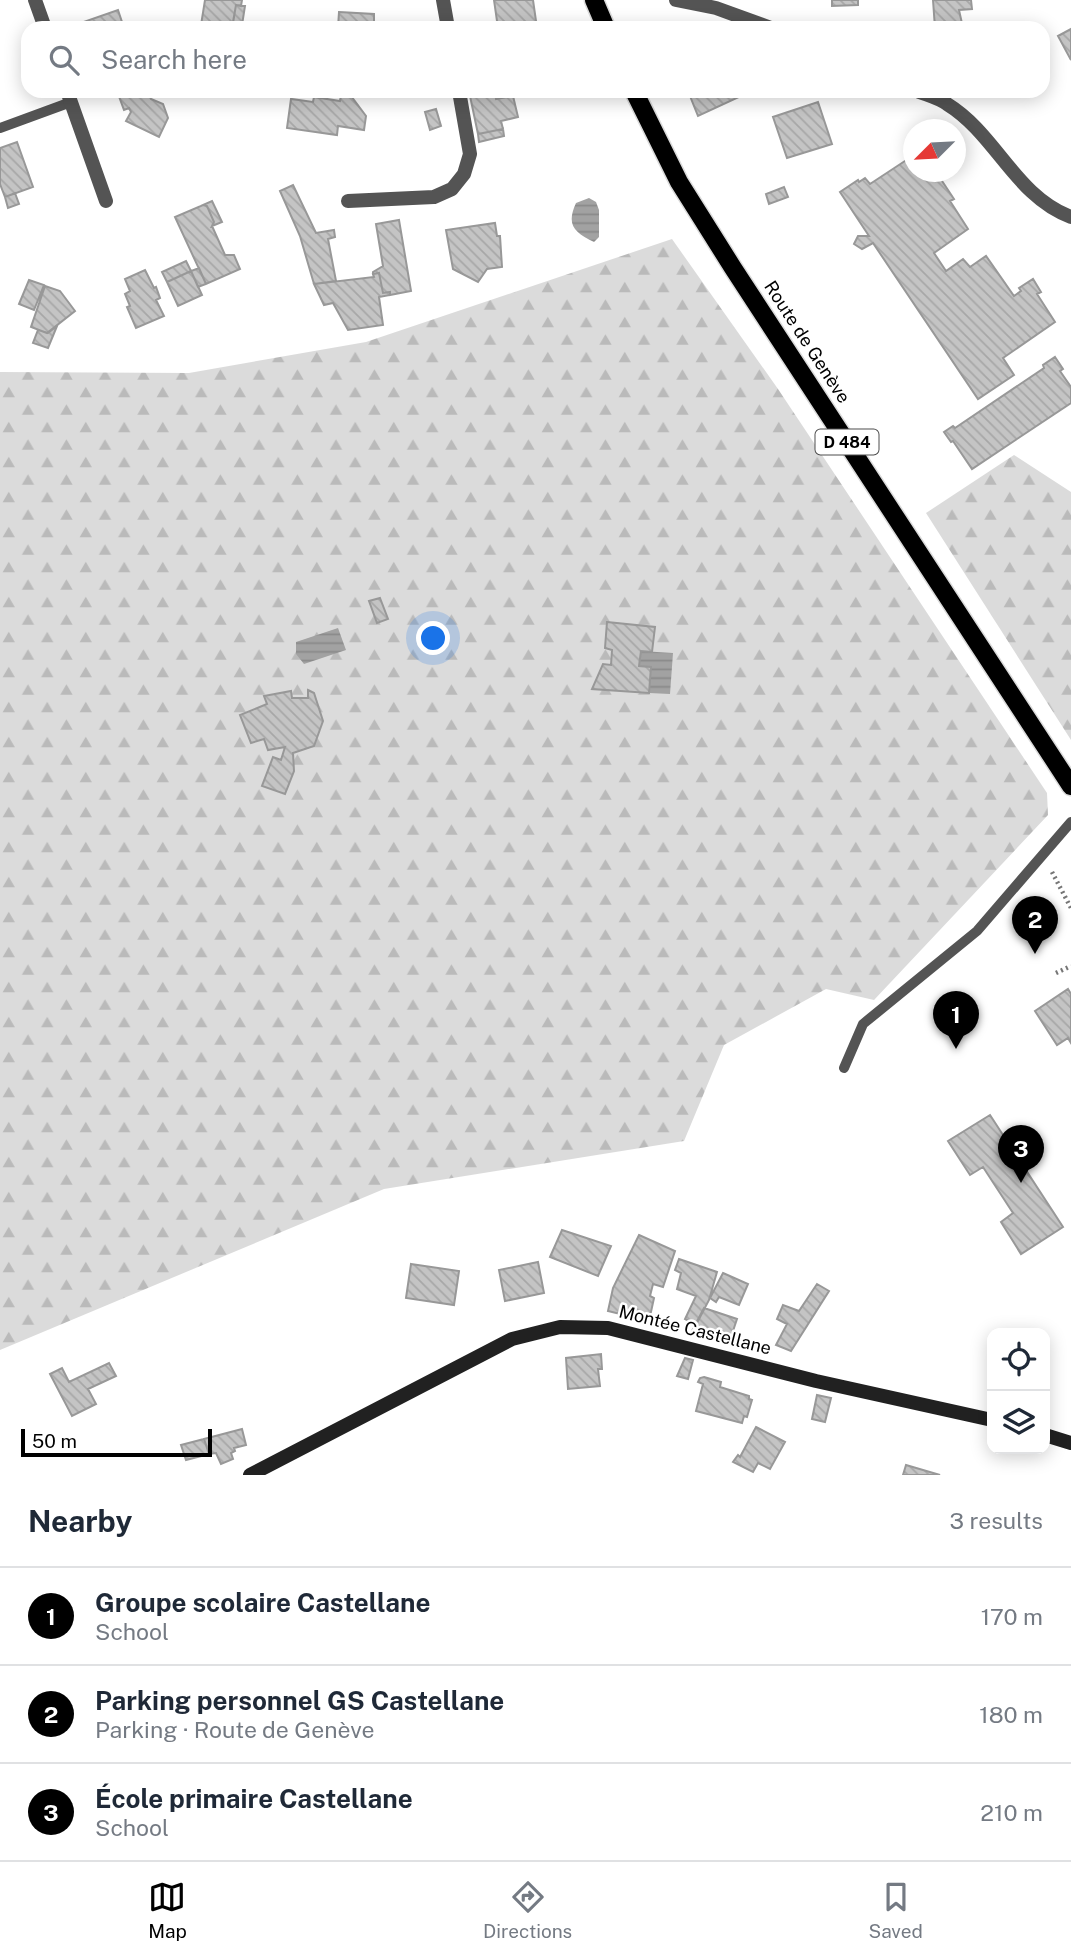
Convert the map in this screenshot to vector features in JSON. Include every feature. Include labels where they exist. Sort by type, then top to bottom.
[{"type":"main road","points":[[594,0],[603,21]]},
{"type":"main road","name":"Route de Genève","points":[[637,98],[679,182],[733,268],[1071,786]]},
{"type":"street","points":[[35,0],[42,21]]},
{"type":"street","points":[[443,0],[447,21]]},
{"type":"street","points":[[676,0],[716,8],[752,21]]},
{"type":"street","points":[[69,98],[106,201]]},
{"type":"street","points":[[348,201],[434,197],[452,189],[464,174],[470,154],[460,98]]},
{"type":"street","points":[[934,98],[948,104],[973,126],[1031,193],[1054,211],[1071,217]]},
{"type":"street","name":"Montée Castellane","points":[[250,1475],[512,1339],[560,1327],[608,1328],[816,1381],[987,1419]]},
{"type":"street","points":[[1050,1437],[1071,1443]]},
{"type":"lane","points":[[0,128],[67,98]]},
{"type":"lane","points":[[844,1068],[863,1024],[977,931],[1071,822]]},
{"type":"path","points":[[1043,855],[1071,908]]},
{"type":"path","points":[[1056,973],[1071,966]]},
{"type":"green space","points":[[672,239],[778,389],[1047,793],[1048,815],[874,1000],[826,989],[724,1045],[684,1141],[384,1189],[0,1350],[0,372],[189,373],[366,342]]},
{"type":"green space","points":[[1014,455],[1071,492],[1071,740],[926,513]]},
{"type":"shaded area","points":[[589,198],[596,202],[599,210],[599,237],[594,242],[581,235],[572,222],[576,203]]},
{"type":"shaded area","points":[[338,628],[346,650],[304,664],[296,654],[296,642]]},
{"type":"shaded area","points":[[641,651],[673,653],[670,694],[649,693],[651,667],[639,666]]},
{"type":"building","points":[[205,0],[242,0],[241,6],[236,5],[233,21],[202,21]]},
{"type":"building","points":[[494,0],[533,0],[536,21],[497,21]]},
{"type":"building","points":[[832,0],[858,0],[858,5],[832,6]]},
{"type":"building","points":[[933,0],[971,0],[972,9],[959,10],[961,21],[934,21]]},
{"type":"building","points":[[236,5],[245,6],[243,21],[233,21]]},
{"type":"building","points":[[118,10],[122,21],[86,21]]},
{"type":"building","points":[[339,12],[374,14],[374,21],[338,21]]},
{"type":"building","points":[[1071,29],[1071,60],[1058,36]]},
{"type":"building","points":[[120,98],[151,98],[163,104],[168,118],[159,137],[126,121],[131,112],[129,108],[124,110]]},
{"type":"building","points":[[314,98],[320,98],[340,101],[340,98],[352,98],[366,116],[364,130],[338,126],[337,135],[287,128],[291,99],[313,102]]},
{"type":"building","points":[[470,98],[513,98],[518,117],[501,121],[503,129],[478,134]]},
{"type":"building","points":[[691,98],[737,98],[698,116]]},
{"type":"building","points":[[818,102],[832,144],[787,158],[773,117]]},
{"type":"building","points":[[436,109],[441,126],[430,130],[425,112]]},
{"type":"building","points":[[503,129],[504,136],[479,142],[478,134]]},
{"type":"building","points":[[17,142],[33,187],[5,197],[0,184],[0,148]]},
{"type":"building","points":[[903,162],[903,182],[943,182],[954,199],[950,201],[968,229],[934,253],[946,271],[963,259],[970,267],[986,256],[1014,296],[1021,291],[1019,288],[1033,279],[1041,292],[1037,294],[1055,322],[1003,358],[1014,375],[978,399],[873,243],[862,249],[854,244],[858,236],[869,236],[840,192],[865,178],[870,184]]},
{"type":"building","points":[[293,185],[316,233],[334,230],[335,237],[328,239],[336,281],[314,284],[300,236],[280,191]]},
{"type":"building","points":[[784,187],[788,197],[769,204],[766,194]]},
{"type":"building","points":[[15,193],[19,204],[8,208],[5,197]]},
{"type":"building","points":[[212,201],[222,222],[212,226],[214,222],[207,206],[203,205]]},
{"type":"building","points":[[203,205],[207,206],[214,222],[212,226],[225,255],[234,255],[240,269],[206,284],[175,217]]},
{"type":"building","points":[[399,220],[411,291],[390,295],[390,292],[383,293],[379,273],[373,274],[383,266],[376,224]]},
{"type":"building","points":[[495,223],[497,236],[500,236],[502,267],[487,269],[478,282],[453,269],[446,230]]},
{"type":"building","points":[[186,261],[191,271],[167,282],[162,272]]},
{"type":"building","points":[[199,268],[206,284],[198,287],[191,271]]},
{"type":"building","points":[[145,270],[154,288],[156,287],[160,298],[156,300],[164,316],[136,328],[127,307],[130,306],[125,294],[130,291],[125,279]]},
{"type":"building","points":[[191,271],[202,295],[178,306],[167,282]]},
{"type":"building","points":[[379,273],[383,293],[390,292],[390,295],[379,297],[383,325],[348,330],[333,303],[324,305],[314,284],[374,277],[373,274]]},
{"type":"building","points":[[29,280],[44,285],[34,310],[19,304]]},
{"type":"building","points":[[45,286],[60,291],[75,311],[47,333],[31,327]]},
{"type":"building","points":[[57,326],[48,348],[33,343],[38,330],[48,333]]},
{"type":"building","points":[[1055,357],[1063,369],[1060,371],[1071,387],[1071,403],[972,469],[944,432],[953,426],[955,428],[1044,368],[1043,365]]},
{"type":"building","points":[[380,598],[388,619],[377,623],[369,601]]},
{"type":"building","points":[[607,622],[655,627],[652,652],[641,651],[639,666],[651,667],[649,693],[592,689],[603,664],[611,665],[612,650],[605,648]]},
{"type":"building","points":[[308,690],[314,693],[323,721],[314,746],[293,753],[294,771],[285,794],[262,786],[273,757],[281,760],[285,747],[268,750],[264,739],[251,743],[240,715],[267,704],[264,696],[291,691],[292,698],[308,698]]},
{"type":"building","points":[[1068,989],[1071,994],[1071,1043],[1068,1038],[1057,1045],[1035,1011]]},
{"type":"building","points":[[990,1115],[1063,1227],[1021,1254],[1001,1222],[1013,1213],[983,1167],[970,1175],[948,1141]]},
{"type":"building","points":[[562,1230],[611,1246],[598,1276],[550,1257]]},
{"type":"building","points":[[639,1235],[675,1251],[663,1287],[653,1284],[650,1296],[654,1298],[649,1321],[608,1311],[613,1288]]},
{"type":"building","points":[[679,1259],[717,1272],[709,1300],[696,1325],[685,1319],[696,1296],[677,1289],[681,1273],[675,1270]]},
{"type":"building","points":[[538,1262],[544,1293],[505,1301],[499,1270]]},
{"type":"building","points":[[411,1264],[459,1271],[454,1305],[406,1298]]},
{"type":"building","points":[[723,1273],[748,1284],[739,1305],[719,1297],[716,1302],[710,1298]]},
{"type":"building","points":[[817,1284],[829,1291],[791,1351],[776,1345],[787,1324],[777,1319],[783,1305],[799,1311]]},
{"type":"building","points":[[704,1308],[737,1319],[729,1343],[692,1331]]},
{"type":"building","points":[[601,1354],[602,1369],[598,1369],[600,1386],[568,1389],[566,1358]]},
{"type":"building","points":[[685,1358],[693,1360],[688,1379],[677,1376]]},
{"type":"building","points":[[109,1363],[116,1376],[88,1389],[96,1404],[72,1416],[50,1374],[62,1368],[69,1382]]},
{"type":"building","points":[[704,1377],[721,1382],[720,1387],[749,1396],[752,1400],[747,1417],[744,1416],[742,1423],[696,1411],[703,1384],[698,1382]]},
{"type":"building","points":[[817,1395],[831,1398],[825,1422],[812,1419]]},
{"type":"building","points":[[756,1427],[785,1442],[770,1469],[758,1463],[753,1472],[733,1462],[738,1455],[740,1457]]},
{"type":"building","points":[[242,1429],[246,1445],[234,1448],[235,1451],[231,1453],[233,1459],[221,1464],[216,1453],[209,1454],[204,1439]]},
{"type":"building","points":[[204,1439],[209,1454],[186,1460],[181,1445]]},
{"type":"building","points":[[906,1465],[940,1475],[903,1475]]},
{"type":"place","name":"Parking personnel GS Castellane","points":[[1035,954]]},
{"type":"place","name":"Groupe scolaire Castellane","points":[[956,1049]]},
{"type":"place","name":"École primaire Castellane","points":[[1021,1183]]}]
